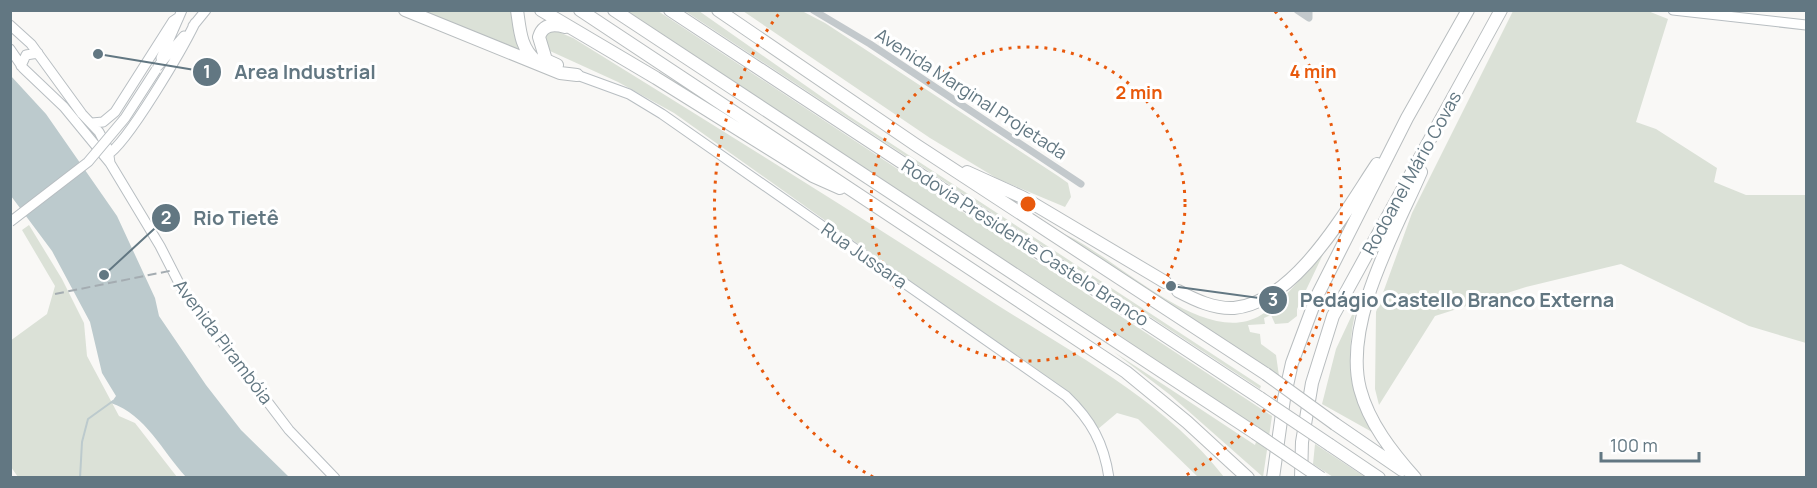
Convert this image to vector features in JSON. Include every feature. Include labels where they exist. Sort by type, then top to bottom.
[{"type":"highway","points":[[405,10],[560,73],[578,75]]},
{"type":"highway","points":[[518,10],[522,42],[528,54],[543,66]]},
{"type":"highway","points":[[541,10],[813,176],[866,198]]},
{"type":"highway","points":[[580,10],[1126,372],[1248,477]]},
{"type":"highway","points":[[590,10],[639,50]]},
{"type":"highway","name":"Rodovia Presidente Castelo Branco","points":[[614,10],[1322,477]]},
{"type":"highway","name":"Rodovia Presidente Castelo Branco","points":[[670,10],[1379,477]]},
{"type":"highway","points":[[718,10],[951,167],[1266,374],[1414,477]]},
{"type":"highway","points":[[727,10],[762,41]]},
{"type":"highway","name":"Rodoanel Mário Covas","points":[[1273,477],[1284,399],[1303,330],[1317,296],[1407,118],[1468,10]]},
{"type":"highway","name":"Rodoanel Mário Covas","points":[[1301,477],[1302,442],[1312,383],[1333,316],[1346,288],[1444,117],[1501,10]]},
{"type":"highway","points":[[571,29],[547,26],[541,32],[539,42],[546,60],[578,75]]},
{"type":"highway","points":[[1414,477],[1393,452],[1370,415],[1360,388],[1357,354],[1360,321],[1369,292],[1444,117]]},
{"type":"highway","points":[[1178,291],[1202,302],[1224,308],[1253,304],[1273,293],[1304,266],[1321,245],[1407,118]]},
{"type":"highway","points":[[951,167],[977,175],[1022,197],[1165,282]]},
{"type":"main road","points":[[10,222],[88,162],[125,118],[157,68],[206,10]]},
{"type":"main road","points":[[1673,10],[1806,26]]},
{"type":"main road","points":[[157,68],[181,14]]},
{"type":"main road","points":[[92,123],[103,122],[115,112],[173,21],[181,14]]},
{"type":"main road","points":[[108,157],[123,139],[162,80],[195,23]]},
{"type":"main road","name":"Avenida Pirambóia","points":[[10,25],[38,53],[92,123],[108,157],[160,246],[182,289],[289,430],[335,477]]},
{"type":"main road","name":"Avenida Pirambóia","points":[[10,49],[21,66],[64,107],[108,157]]},
{"type":"main road","points":[[21,66],[26,55],[38,53]]},
{"type":"main road","name":"Rua Jussara","points":[[578,75],[629,94],[662,114],[1066,396],[1093,426],[1105,453],[1109,477]]},
{"type":"street","name":"Avenida Marginal Projetada","points":[[813,10],[870,44],[1081,184]]},
{"type":"street","points":[[1297,10],[1309,14]]},
{"type":"shaded area","points":[[415,11],[513,11],[519,50]]},
{"type":"shaded area","points":[[626,11],[658,11],[1272,416],[1263,477],[1169,394],[1114,352],[1255,445],[1260,429]]},
{"type":"shaded area","points":[[685,11],[699,11],[849,116],[1261,386],[1260,389]]},
{"type":"shaded area","points":[[743,11],[802,11],[825,23],[1068,183],[1071,197],[1065,207],[998,179],[930,138]]},
{"type":"shaded area","points":[[1513,11],[1648,11],[1668,19],[1636,122],[1656,129],[1717,168],[1714,182],[1746,195],[1806,195],[1806,343],[1749,326],[1621,264],[1526,287],[1435,316],[1379,405],[1375,389],[1376,312],[1412,213]]},
{"type":"shaded area","points":[[554,30],[573,38],[679,103],[1086,360],[1146,402],[1174,425],[1224,477],[1198,477],[1138,419],[1117,413],[1098,429],[1086,410],[1069,394],[674,113],[618,82],[550,51],[546,48],[545,34]]},
{"type":"shaded area","points":[[11,76],[46,114],[117,216],[155,298],[159,316],[206,385],[241,430],[289,477],[186,477],[144,425],[134,416],[111,403],[116,396],[102,373],[90,322],[52,251],[11,196]]},
{"type":"shaded area","points":[[29,225],[62,279],[84,323],[87,356],[119,416],[135,423],[177,477],[18,477],[11,467],[10,341],[47,314],[55,286],[22,230]]},
{"type":"shaded area","points":[[1059,232],[1081,243],[1186,310],[1213,320],[1238,323],[1261,315],[1280,301],[1327,246],[1297,309],[1297,316],[1288,323],[1275,324],[1271,315],[1264,318],[1265,324],[1248,325],[1250,332],[1260,334],[1261,344],[1276,355],[1279,376]]},
{"type":"shaded area","points":[[1358,302],[1351,336],[1351,368],[1358,401],[1372,432],[1322,404],[1336,349]]},
{"type":"shaded area","points":[[1315,444],[1365,477],[1333,477],[1313,464]]},
{"type":"waterway","points":[[80,478],[82,442],[88,419],[113,401]]},
{"type":"railway","points":[[55,294],[174,270]]},
{"type":"place","name":"Area Industrial","points":[[98,54]]},
{"type":"place","name":"Rio Tietê","points":[[104,275]]},
{"type":"place","name":"Pedágio Castello Branco Externa","points":[[1171,286]]}]
